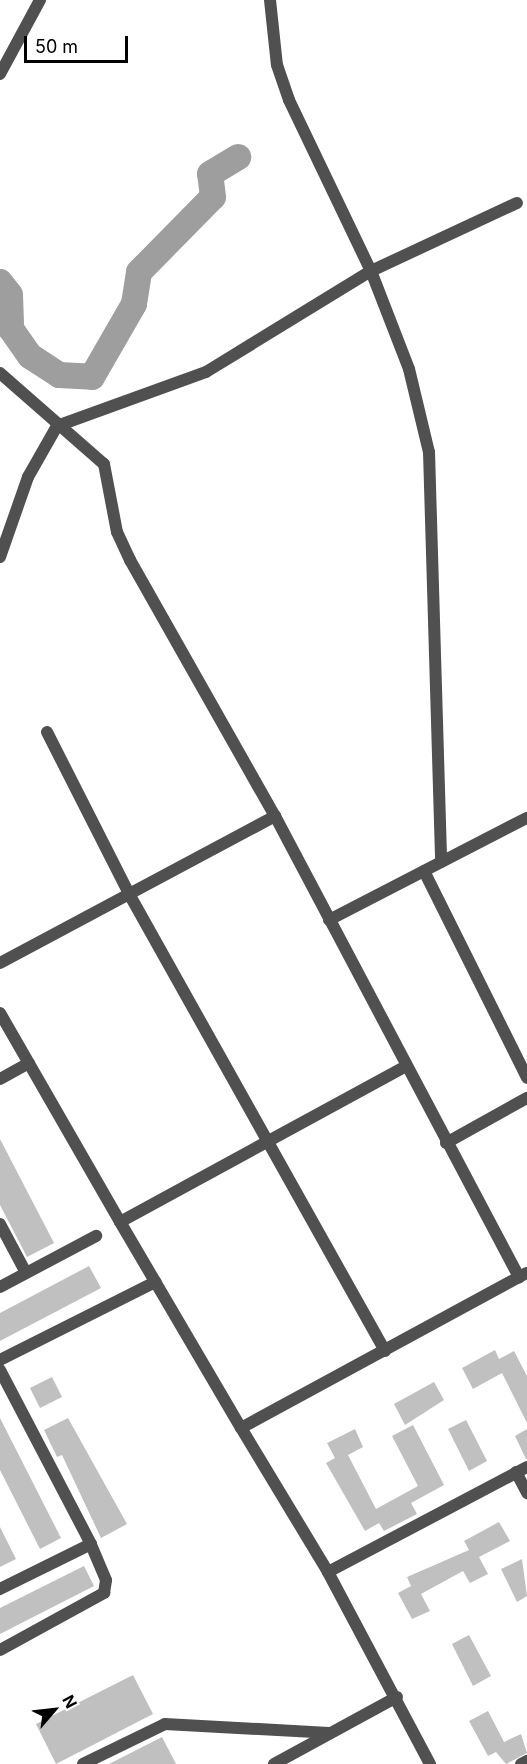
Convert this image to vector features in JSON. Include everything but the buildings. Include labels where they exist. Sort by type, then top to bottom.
[{"type":"street","points":[[0,74],[40,0]]},
{"type":"street","points":[[270,0],[277,66],[288,100],[370,271],[409,369],[429,452],[441,862]]},
{"type":"street","points":[[0,558],[28,477],[57,426],[206,372],[370,271],[517,203]]},
{"type":"street","points":[[0,373],[57,426],[104,464],[120,541],[275,816],[446,1143],[523,1275],[241,1428]]},
{"type":"street","points":[[47,732],[128,892],[385,1351]]},
{"type":"street","points":[[0,963],[128,892],[275,816]]},
{"type":"street","points":[[329,920],[527,818]]},
{"type":"street","points":[[424,871],[527,1078]]},
{"type":"street","points":[[0,1013],[155,1282],[328,1572],[397,1696],[430,1764]]},
{"type":"street","points":[[0,1079],[28,1063]]},
{"type":"street","points":[[120,1222],[406,1066]]},
{"type":"street","points":[[446,1143],[527,1098]]},
{"type":"street","points":[[0,1224],[26,1273]]},
{"type":"street","points":[[0,1287],[96,1236]]},
{"type":"street","points":[[0,1360],[155,1282]]},
{"type":"street","points":[[0,1370],[91,1544],[106,1580],[104,1593],[0,1650]]},
{"type":"street","points":[[328,1572],[521,1470],[527,1493]]},
{"type":"street","points":[[0,1589],[91,1544]]},
{"type":"street","points":[[274,1764],[397,1696]]},
{"type":"street","points":[[83,1764],[165,1724],[329,1733]]},
{"type":"street","points":[[521,1764],[527,1761]]},
{"type":"waterway","points":[[0,282],[10,295],[11,329],[30,356],[59,375],[92,377],[134,304],[139,272],[213,197],[210,174],[238,157]]}]
